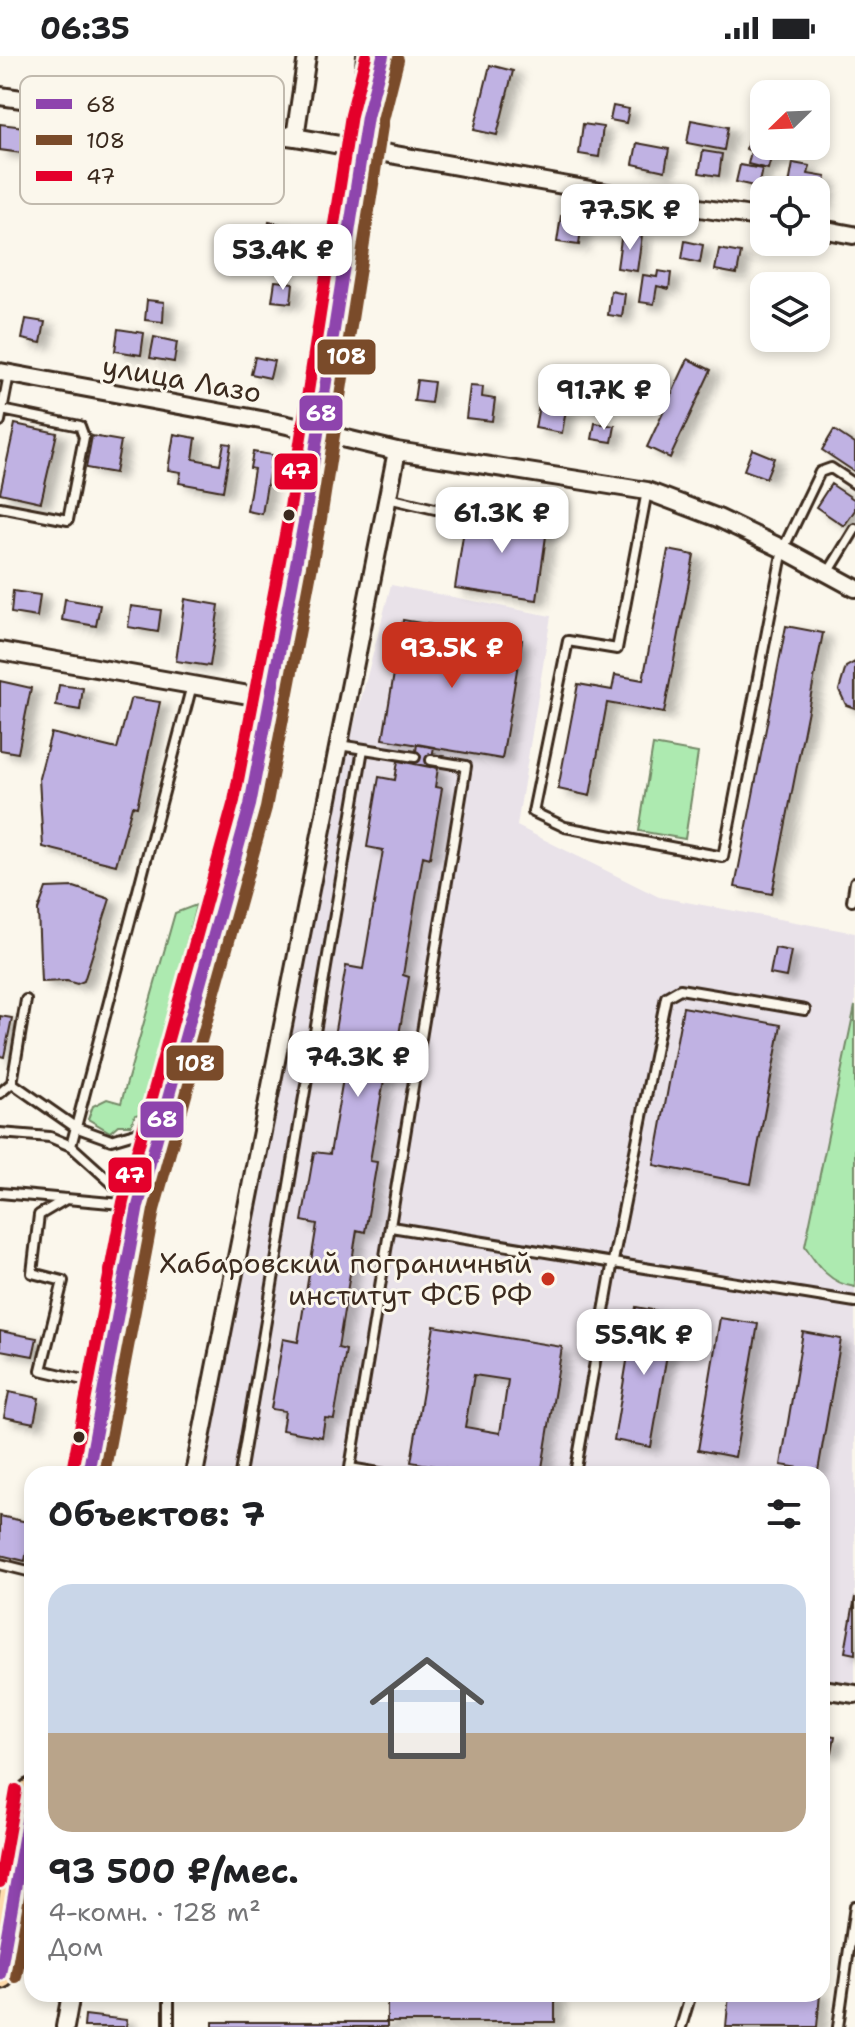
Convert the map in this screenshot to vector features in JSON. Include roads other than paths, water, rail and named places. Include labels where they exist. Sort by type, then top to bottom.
[{"type":"highway","points":[[89,1466],[138,1206],[250,805],[319,432],[363,149],[372,56]]},
{"type":"highway","points":[[367,117],[383,56]]},
{"type":"highway","points":[[1,1965],[24,1837]]},
{"type":"street","points":[[295,137],[307,56]]},
{"type":"street","points":[[0,96],[20,99]]},
{"type":"street","points":[[284,135],[750,216]]},
{"type":"street","points":[[830,231],[853,235]]},
{"type":"street","name":"улица Лазо","points":[[4,373],[319,432],[397,451],[647,491],[718,518],[855,588]]},
{"type":"street","points":[[196,1466],[397,451]]},
{"type":"street","points":[[0,651],[271,699]]},
{"type":"street","points":[[830,1690],[855,1694]]},
{"type":"street","points":[[65,2027],[70,2002]]},
{"type":"lane","points":[[0,421],[4,373]]},
{"type":"lane","points":[[0,507],[68,520],[84,437],[80,426],[2,410]]},
{"type":"lane","points":[[647,491],[617,649],[568,641],[533,812],[565,827],[723,857],[783,549],[820,472],[831,468],[855,484]]},
{"type":"lane","points":[[388,498],[435,509]]},
{"type":"lane","points":[[828,573],[855,529]]},
{"type":"lane","points":[[71,1146],[192,685]]},
{"type":"lane","points":[[339,745],[415,757]]},
{"type":"lane","points":[[241,1466],[363,749]]},
{"type":"lane","points":[[350,1466],[466,766],[431,760]]},
{"type":"lane","points":[[852,901],[855,882]]},
{"type":"lane","points":[[576,1466],[613,1261],[666,997],[680,989],[805,1010]]},
{"type":"lane","points":[[0,1093],[12,1083],[26,1000]]},
{"type":"lane","points":[[12,1083],[75,1127],[111,1140],[161,1125]]},
{"type":"lane","points":[[0,1133],[50,1137],[71,1146],[138,1206]]},
{"type":"lane","points":[[0,1193],[138,1206]]},
{"type":"lane","points":[[66,1199],[39,1215],[32,1273],[63,1281],[41,1370],[104,1385]]},
{"type":"lane","points":[[391,1227],[855,1302]]},
{"type":"lane","points":[[0,1564],[24,1570]]},
{"type":"lane","points":[[838,2027],[855,1906]]},
{"type":"lane","points":[[169,2002],[169,2027]]},
{"type":"lane","points":[[681,2027],[689,2002]]},
{"type":"place","name":"Хабаровский пограничный институт ФСБ РФ","points":[[548,1279]]}]
